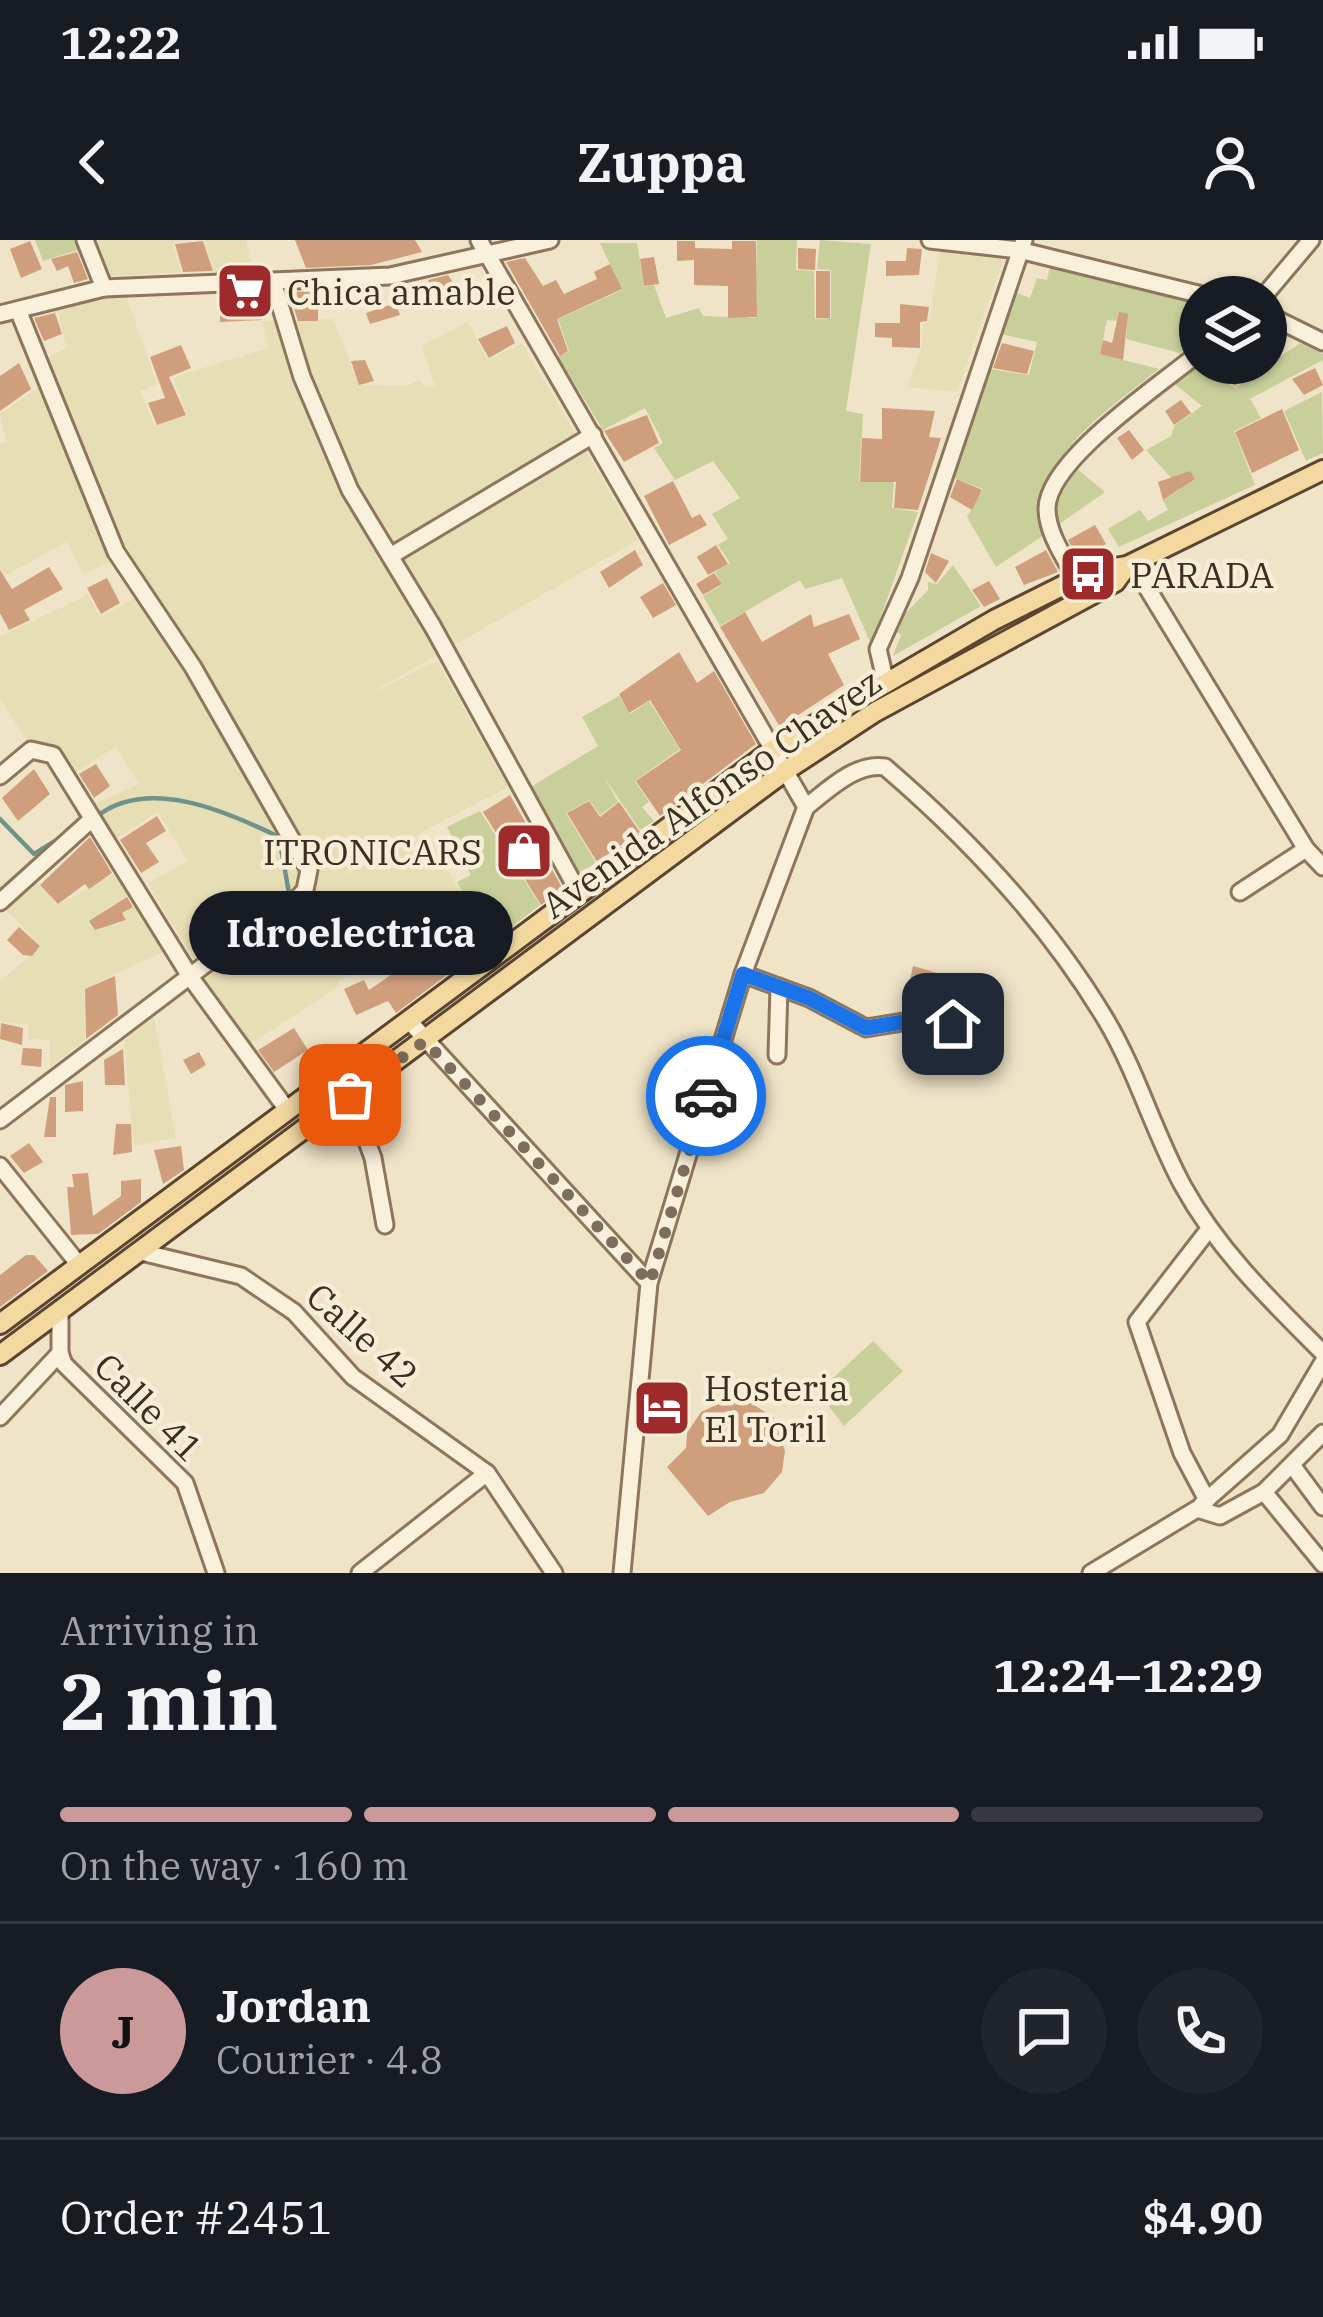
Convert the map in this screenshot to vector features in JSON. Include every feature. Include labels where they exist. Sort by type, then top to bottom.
[{"type":"main road","name":"Avenida Alfonso Chavez","points":[[0,1324],[775,748],[885,679],[1076,579],[1108,565],[1129,564],[1323,470]]},
{"type":"main road","name":"Avenida Alfonso Chavez","points":[[0,1354],[788,770],[875,712],[1115,582],[1129,564]]},
{"type":"street","points":[[85,240],[104,288]]},
{"type":"street","points":[[0,314],[104,288],[390,276],[483,247],[550,240]]},
{"type":"street","points":[[930,240],[1022,245],[1179,288]]},
{"type":"street","points":[[1281,276],[1311,240]]},
{"type":"street","points":[[885,679],[878,649],[910,578],[1022,245]]},
{"type":"street","points":[[483,247],[806,807]]},
{"type":"street","points":[[273,281],[302,377],[350,490],[392,555],[579,893]]},
{"type":"street","points":[[0,1120],[191,978],[278,920],[304,890],[309,870],[204,686],[116,552],[18,310]]},
{"type":"street","points":[[1287,324],[1323,342]]},
{"type":"street","points":[[1076,579],[1054,538],[1047,511],[1057,477],[1077,454],[1179,369]]},
{"type":"street","points":[[392,555],[593,435]]},
{"type":"street","points":[[1129,564],[1306,849],[1323,867]]},
{"type":"street","points":[[0,776],[31,750],[52,754],[191,978],[288,1111]]},
{"type":"street","points":[[622,1573],[650,1283],[743,974],[806,807],[875,765],[885,767],[946,820],[1050,941],[1109,1024],[1182,1184],[1209,1229],[1246,1277],[1323,1358],[1280,1435],[1198,1507],[1115,1567],[1091,1573]]},
{"type":"street","points":[[0,902],[92,819]]},
{"type":"street","points":[[1240,892],[1306,849]]},
{"type":"street","points":[[743,974],[866,1028],[921,1019],[986,1031]]},
{"type":"street","points":[[777,1055],[779,987]]},
{"type":"street","points":[[409,1021],[650,1283]]},
{"type":"street","points":[[350,1095],[373,1158],[385,1225]]},
{"type":"street","points":[[0,1166],[80,1266]]},
{"type":"street","points":[[1198,1507],[1137,1322],[1209,1229]]},
{"type":"street","name":"Calle 42","points":[[141,1252],[241,1276],[294,1312],[353,1377],[488,1473],[554,1573]]},
{"type":"street","points":[[0,1417],[60,1353],[60,1313]]},
{"type":"street","name":"Calle 41","points":[[60,1353],[64,1364],[185,1483],[216,1573]]},
{"type":"street","points":[[1198,1507],[1220,1516],[1264,1492],[1323,1433]]},
{"type":"street","points":[[1292,1465],[1323,1507]]},
{"type":"street","points":[[359,1573],[488,1473]]},
{"type":"street","points":[[1264,1492],[1323,1564]]},
{"type":"shaded area","points":[[96,240],[190,240],[172,243],[181,272],[111,276]]},
{"type":"shaded area","points":[[204,240],[246,240],[253,273],[215,273]]},
{"type":"shaded area","points":[[940,252],[1003,260],[957,392],[907,387],[922,347],[923,324],[929,322]]},
{"type":"shaded area","points":[[125,293],[157,384],[140,391],[155,426],[187,415],[173,377],[268,348],[262,321],[333,319],[359,385],[406,386],[420,380],[426,388],[435,385],[422,346],[467,322],[488,360],[522,343],[638,540],[362,698],[437,661],[508,787],[327,882],[428,836],[468,905],[423,933],[406,899],[374,913],[393,952],[338,980],[340,986],[248,1045],[201,974],[311,892],[313,857],[117,551],[39,362],[67,348],[57,309]]},
{"type":"shaded area","points":[[42,385],[117,559],[83,574],[67,542],[0,578],[0,444],[6,441],[0,414]]},
{"type":"shaded area","points":[[141,594],[304,853],[304,889],[278,920],[202,958],[192,957],[148,883],[188,861],[158,812],[117,838],[93,804],[139,784],[116,747],[72,774],[49,748],[26,740],[0,698],[0,636],[88,595],[100,617]]},
{"type":"shaded area","points":[[115,873],[127,896],[104,911],[113,927],[127,920],[123,913],[135,906],[164,951],[84,989],[85,1040],[50,1067],[50,1040],[28,1039],[28,1025],[0,1021],[0,981],[41,946],[3,906],[32,878],[58,905]]},
{"type":"shaded area","points":[[154,1017],[176,1138],[134,1146],[124,1041]]},
{"type":"green space","points":[[35,240],[77,240],[81,249],[43,261]]},
{"type":"green space","points":[[757,240],[797,240],[796,270],[814,271],[815,319],[831,318],[831,270],[817,269],[820,240],[871,244],[846,411],[863,414],[859,482],[894,482],[892,508],[918,512],[871,644],[842,578],[805,589],[800,580],[720,626],[703,596],[722,585],[715,572],[730,563],[718,545],[728,539],[712,514],[740,498],[713,461],[675,480],[654,448],[663,443],[645,408],[603,430],[558,357],[569,351],[558,319],[622,290],[600,243],[637,243],[644,287],[654,285],[666,318],[699,308],[703,316],[756,318]]},
{"type":"green space","points":[[1050,267],[1179,297],[1179,353],[1126,339],[1127,322],[1107,320],[1100,354],[1159,369],[1076,439],[1048,483],[1042,508],[1044,535],[996,567],[967,517],[983,489],[947,475],[983,368],[1029,375],[1037,342],[996,333],[1012,291],[1030,298],[1037,278],[1047,280]]},
{"type":"green space","points":[[1300,343],[1323,354],[1323,360],[1287,379],[1287,352]]},
{"type":"green space","points":[[1179,376],[1179,384],[1230,384],[1235,388],[1278,384],[1250,399],[1261,418],[1234,431],[1255,485],[1119,547],[1108,529],[1140,510],[1148,521],[1168,510],[1163,500],[1181,489],[1146,450],[1171,436],[1175,425],[1202,406],[1172,382]]},
{"type":"green space","points":[[1322,392],[1323,453],[1306,461],[1284,411]]},
{"type":"green space","points":[[1077,469],[1105,492],[1058,525],[1045,509],[1052,487]]},
{"type":"green space","points":[[953,565],[981,606],[893,656],[901,635],[891,628],[928,590],[928,582],[937,584]]},
{"type":"green space","points":[[619,696],[630,714],[649,701],[680,749],[635,781],[649,802],[642,807],[654,821],[640,830],[604,777],[618,802],[600,815],[589,800],[566,813],[596,863],[580,873],[529,788],[598,746],[582,717]]},
{"type":"green space","points":[[480,811],[540,905],[509,929],[490,905],[476,915],[492,941],[476,954],[452,917],[470,906],[457,882],[471,875],[447,827]]},
{"type":"green space","points":[[873,1341],[903,1371],[844,1426],[818,1392]]},
{"type":"building","points":[[295,240],[415,240],[422,252],[371,265],[306,268]]},
{"type":"building","points":[[30,241],[42,269],[21,278],[10,249]]},
{"type":"building","points":[[203,241],[213,271],[183,272],[175,244]]},
{"type":"building","points":[[677,241],[695,241],[695,248],[732,249],[732,241],[756,241],[757,317],[728,318],[728,286],[694,285],[694,260],[677,261]]},
{"type":"building","points":[[798,248],[816,249],[815,270],[798,269]]},
{"type":"building","points":[[907,248],[922,249],[919,275],[886,276],[886,261],[906,261]]},
{"type":"building","points":[[77,252],[88,279],[74,283],[68,266],[57,271],[51,259]]},
{"type":"building","points":[[654,257],[659,284],[644,286],[640,259]]},
{"type":"building","points":[[525,258],[543,286],[556,280],[564,294],[597,279],[594,272],[610,264],[622,289],[557,319],[568,351],[560,356],[506,262]]},
{"type":"building","points":[[816,271],[830,271],[830,318],[816,318]]},
{"type":"building","points":[[448,275],[463,298],[442,306],[428,280]]},
{"type":"building","points":[[318,291],[318,321],[298,321],[289,292]]},
{"type":"building","points":[[260,293],[262,320],[220,322],[220,295]]},
{"type":"building","points":[[396,303],[400,315],[370,324],[366,313]]},
{"type":"building","points":[[900,304],[929,307],[927,321],[920,322],[920,348],[892,347],[892,338],[875,337],[875,323],[900,323]]},
{"type":"building","points":[[1119,312],[1128,314],[1123,360],[1100,354],[1103,340],[1112,343]]},
{"type":"building","points":[[55,313],[62,334],[44,341],[34,318]]},
{"type":"building","points":[[507,326],[515,343],[489,358],[478,339]]},
{"type":"building","points":[[1002,343],[1034,351],[1027,374],[993,368]]},
{"type":"building","points":[[181,345],[191,368],[169,377],[186,415],[157,425],[148,403],[165,398],[150,357]]},
{"type":"building","points":[[365,360],[374,381],[359,385],[351,361]]},
{"type":"building","points":[[19,363],[31,389],[0,411],[0,376]]},
{"type":"building","points":[[1315,368],[1323,385],[1304,395],[1292,379]]},
{"type":"building","points":[[1181,400],[1191,413],[1174,425],[1165,411]]},
{"type":"building","points":[[882,408],[935,411],[929,437],[941,438],[918,510],[894,508],[896,482],[860,482],[862,438],[882,439]]},
{"type":"building","points":[[1282,409],[1299,450],[1252,473],[1235,432]]},
{"type":"building","points":[[647,415],[659,443],[624,462],[604,431]]},
{"type":"building","points":[[1129,430],[1144,450],[1132,460],[1117,438]]},
{"type":"building","points":[[1190,471],[1195,479],[1163,500],[1158,482]]},
{"type":"building","points":[[957,479],[982,490],[972,510],[950,497]]},
{"type":"building","points":[[673,481],[692,518],[700,514],[707,525],[669,545],[644,496]]},
{"type":"building","points":[[1095,525],[1106,544],[1079,560],[1068,540]]},
{"type":"building","points":[[716,545],[728,564],[708,575],[697,557]]},
{"type":"building","points":[[635,550],[643,565],[609,588],[600,572]]},
{"type":"building","points":[[1046,550],[1058,572],[1024,585],[1015,567]]},
{"type":"building","points":[[931,553],[949,561],[936,583],[925,572]]},
{"type":"building","points":[[49,567],[63,589],[24,610],[30,620],[9,630],[0,613],[0,570],[12,589]]},
{"type":"building","points":[[714,573],[722,584],[703,595],[696,584]]},
{"type":"building","points":[[107,578],[120,603],[101,614],[87,588]]},
{"type":"building","points":[[989,581],[1000,599],[984,607],[972,590]]},
{"type":"building","points":[[663,583],[676,605],[653,618],[640,597]]},
{"type":"building","points":[[745,612],[762,642],[811,614],[814,627],[849,614],[860,639],[828,654],[844,685],[780,727],[720,627]]},
{"type":"building","points":[[679,652],[697,683],[714,671],[756,744],[660,816],[636,781],[681,750],[650,700],[629,713],[619,694]]},
{"type":"building","points":[[96,764],[110,786],[94,798],[79,774]]},
{"type":"building","points":[[34,769],[50,794],[18,821],[2,798]]},
{"type":"building","name":"ITRONICARS","points":[[510,795],[563,889],[541,905],[483,812]]},
{"type":"building","points":[[589,801],[600,817],[619,802],[640,832],[597,862],[567,813]]},
{"type":"building","points":[[157,816],[166,831],[146,843],[159,862],[141,873],[120,840]]},
{"type":"building","points":[[90,837],[112,873],[89,889],[85,884],[58,904],[40,885]]},
{"type":"building","points":[[127,897],[133,907],[122,913],[126,920],[95,930],[89,921]]},
{"type":"building","points":[[405,901],[428,946],[459,928],[464,936],[496,915],[507,930],[396,1013],[388,1001],[356,1015],[344,989],[364,980],[369,990],[407,964],[377,914]]},
{"type":"building","points":[[19,927],[40,946],[32,956],[23,955],[7,940]]},
{"type":"building","points":[[913,966],[962,980],[954,1002],[909,984]]},
{"type":"building","points":[[115,976],[118,1015],[86,1039],[85,989]]},
{"type":"building","points":[[1,1023],[23,1028],[22,1045],[0,1039]]},
{"type":"building","points":[[294,1028],[308,1050],[274,1072],[258,1050]]},
{"type":"building","points":[[23,1048],[42,1049],[41,1067],[21,1065]]},
{"type":"building","points":[[123,1049],[125,1085],[105,1085],[104,1060]]},
{"type":"building","points":[[199,1052],[206,1065],[191,1074],[183,1060]]},
{"type":"building","points":[[83,1081],[83,1111],[65,1112],[65,1085]]},
{"type":"building","points":[[50,1097],[56,1097],[56,1137],[44,1137]]},
{"type":"building","points":[[116,1124],[131,1124],[132,1152],[113,1155]]},
{"type":"building","points":[[29,1143],[43,1162],[24,1173],[10,1156]]},
{"type":"building","points":[[181,1146],[184,1170],[163,1184],[154,1150]]},
{"type":"building","points":[[88,1173],[93,1216],[121,1196],[121,1181],[141,1179],[141,1202],[98,1234],[71,1235],[67,1187],[74,1187],[72,1174]]},
{"type":"building","points":[[26,1255],[34,1255],[48,1271],[0,1307],[0,1275]]},
{"type":"building","points":[[724,1401],[751,1403],[773,1417],[785,1451],[782,1472],[764,1493],[730,1502],[708,1516],[667,1467],[686,1448],[687,1433],[701,1412]]},
{"type":"waterway","points":[[96,817],[116,805],[162,798],[211,808],[279,837],[289,893],[271,908]]},
{"type":"waterway","points":[[0,819],[34,854],[60,838]]},
{"type":"way so far","points":[[350,1095],[425,1041],[650,1283],[706,1096]]},
{"type":"place","name":"Chica amable","points":[[245,291]]},
{"type":"place","name":"PARADA","points":[[1088,574]]},
{"type":"place","name":"ITRONICARS","points":[[524,851]]},
{"type":"place","name":"Idroelectrica","points":[[350,1095]]},
{"type":"place","name":"Hosteria El Toril","points":[[662,1408]]},
{"type":"route","points":[[706,1096],[743,974],[809,998],[866,1028],[921,1019],[953,1024]]}]
